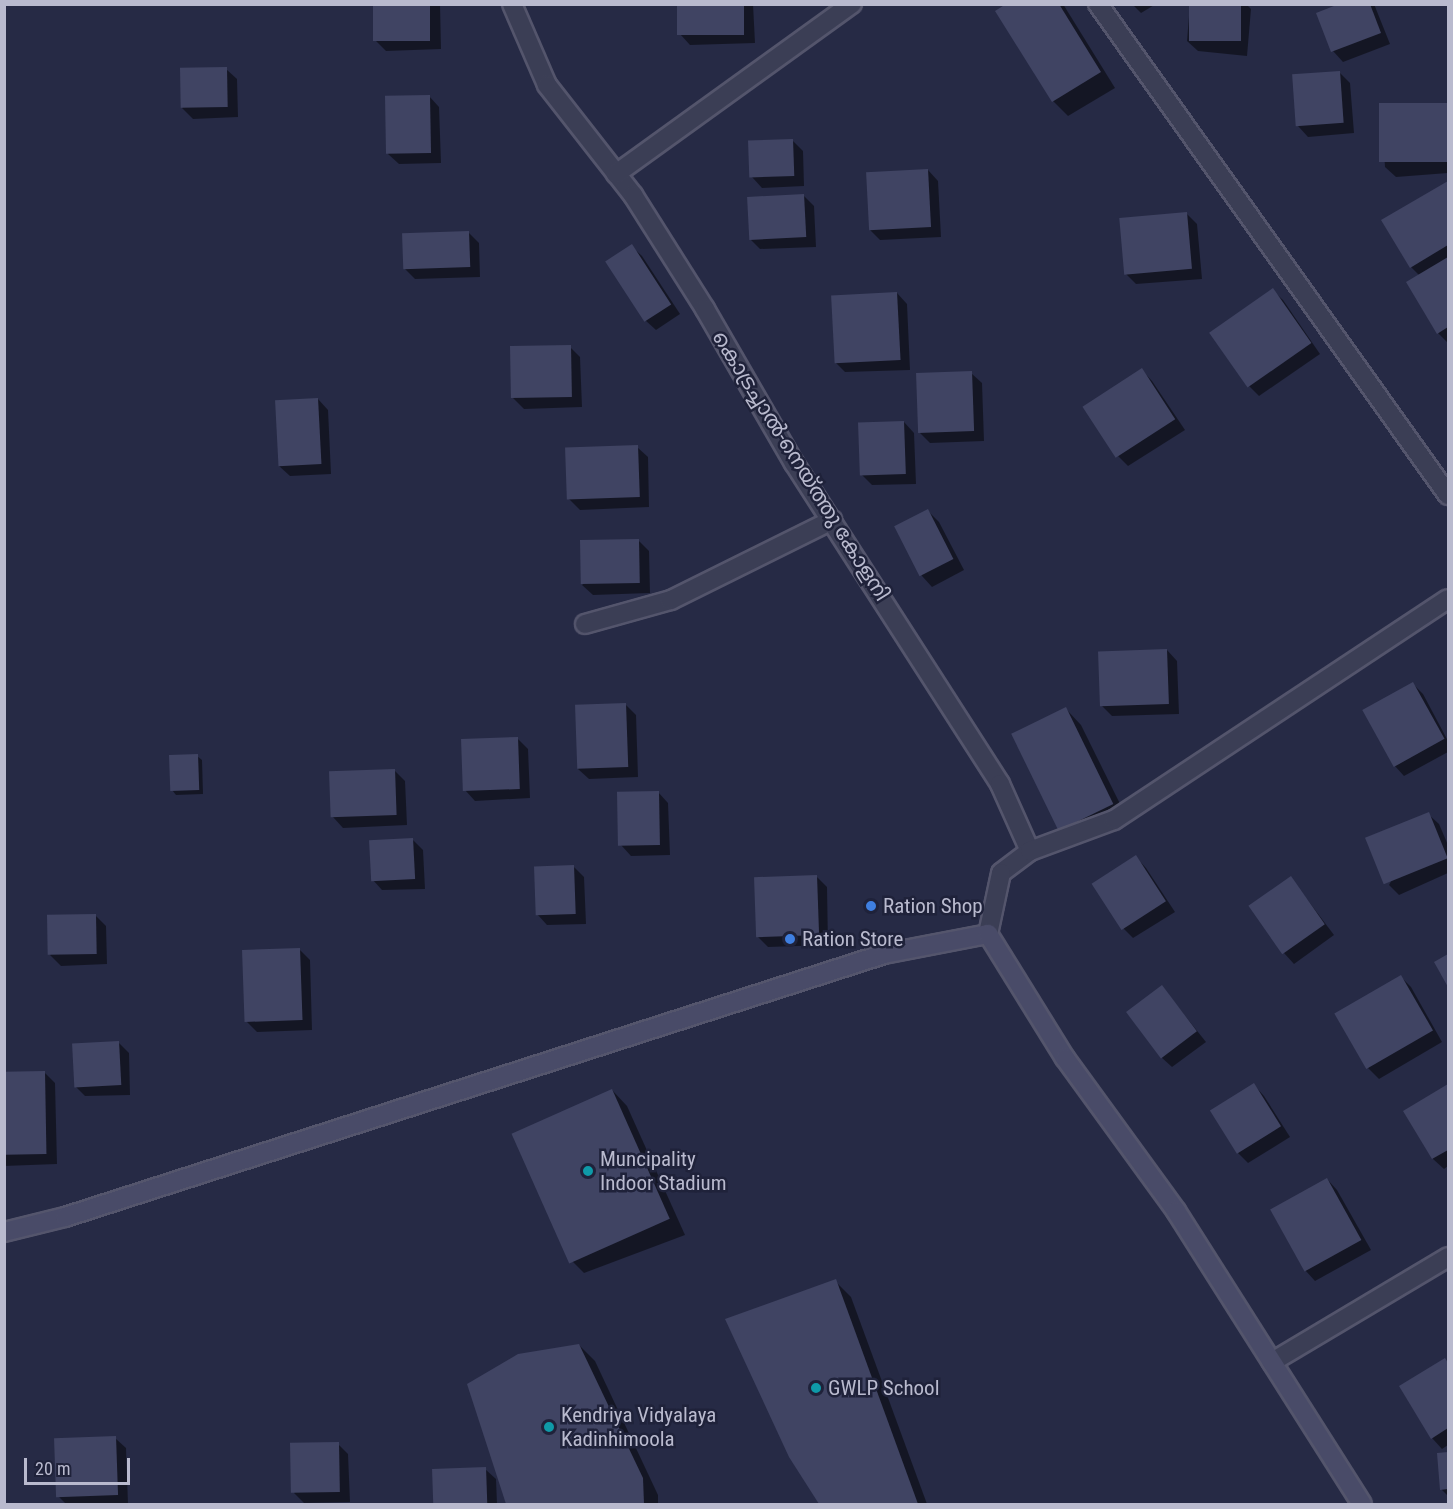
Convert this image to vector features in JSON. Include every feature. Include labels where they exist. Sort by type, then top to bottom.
[{"type":"main road","points":[[4,1232],[65,1217],[884,954],[988,934],[1065,1058],[1176,1211],[1362,1504]]},
{"type":"street","name":"കൊട്രച്ചാൽ-നെയ്ത്തു കോളനി","points":[[512,4],[547,85],[633,195],[699,299],[794,463],[1000,784],[1030,850]]},
{"type":"street","points":[[616,174],[852,4]]},
{"type":"street","points":[[1098,4],[1449,495]]},
{"type":"street","points":[[585,624],[671,600],[832,520]]},
{"type":"street","points":[[988,934],[1001,873],[1030,850],[1114,820],[1449,598]]},
{"type":"street","points":[[1272,1362],[1449,1257]]},
{"type":"building","points":[[373,4],[430,4],[430,41],[373,41]]},
{"type":"building","points":[[677,4],[744,4],[744,35],[677,35]]},
{"type":"building","points":[[1006,4],[1059,4],[1101,72],[1052,102],[995,11]]},
{"type":"building","points":[[1189,4],[1241,4],[1241,41],[1189,41]]},
{"type":"building","points":[[1339,4],[1370,4],[1381,33],[1331,52],[1316,13]]},
{"type":"building","points":[[227,67],[228,107],[181,108],[180,68]]},
{"type":"building","points":[[1340,71],[1344,123],[1296,126],[1292,74]]},
{"type":"building","points":[[430,95],[431,153],[386,154],[385,96]]},
{"type":"building","points":[[1379,103],[1448,103],[1448,162],[1379,162]]},
{"type":"building","points":[[793,139],[794,176],[749,178],[748,141]]},
{"type":"building","points":[[928,169],[931,227],[869,230],[866,172]]},
{"type":"building","points":[[1448,181],[1448,245],[1410,268],[1381,220]]},
{"type":"building","points":[[804,194],[806,237],[749,240],[747,197]]},
{"type":"building","points":[[1187,212],[1192,269],[1124,275],[1119,218]]},
{"type":"building","points":[[469,231],[470,267],[403,269],[402,233]]},
{"type":"building","points":[[632,244],[671,304],[644,322],[605,261]]},
{"type":"building","points":[[1448,257],[1448,327],[1437,334],[1406,282]]},
{"type":"building","points":[[1273,288],[1311,343],[1248,388],[1209,333]]},
{"type":"building","points":[[897,292],[901,360],[835,363],[831,295]]},
{"type":"building","points":[[571,345],[572,397],[511,398],[510,346]]},
{"type":"building","points":[[1142,368],[1175,419],[1116,458],[1082,407]]},
{"type":"building","points":[[972,371],[974,431],[918,433],[916,373]]},
{"type":"building","points":[[318,398],[321,464],[279,466],[275,400]]},
{"type":"building","points":[[904,421],[906,474],[860,476],[858,423]]},
{"type":"building","points":[[638,445],[640,497],[567,500],[565,448]]},
{"type":"building","points":[[928,509],[953,559],[920,576],[894,526]]},
{"type":"building","points":[[639,539],[640,583],[581,584],[580,540]]},
{"type":"building","points":[[1167,649],[1169,704],[1100,706],[1098,651]]},
{"type":"building","points":[[1413,682],[1445,739],[1394,767],[1362,710]]},
{"type":"building","points":[[626,703],[628,767],[577,769],[575,705]]},
{"type":"building","points":[[1066,707],[1113,804],[1059,831],[1011,734]]},
{"type":"building","points":[[518,737],[520,789],[463,791],[461,739]]},
{"type":"building","points":[[198,754],[199,790],[170,791],[169,755]]},
{"type":"building","points":[[395,769],[397,815],[331,817],[329,771]]},
{"type":"building","points":[[659,791],[660,845],[618,846],[617,792]]},
{"type":"building","points":[[1429,812],[1448,858],[1384,884],[1365,838]]},
{"type":"building","points":[[413,838],[415,879],[371,881],[369,840]]},
{"type":"building","points":[[1136,855],[1166,901],[1122,930],[1092,884]]},
{"type":"building","points":[[574,865],[576,914],[536,915],[534,866]]},
{"type":"building","points":[[817,875],[819,935],[756,937],[754,877]]},
{"type":"building","points":[[1291,876],[1325,924],[1282,954],[1248,906]]},
{"type":"building","points":[[96,914],[97,954],[48,955],[47,915]]},
{"type":"building","points":[[300,948],[303,1020],[245,1022],[242,950]]},
{"type":"building","points":[[1448,954],[1448,987],[1434,962]]},
{"type":"building","points":[[1401,975],[1433,1030],[1366,1069],[1334,1013]]},
{"type":"building","points":[[1162,985],[1197,1031],[1161,1058],[1126,1012]]},
{"type":"building","points":[[119,1041],[121,1085],[74,1087],[72,1043]]},
{"type":"building","points":[[45,1071],[46,1154],[5,1155],[4,1072]]},
{"type":"building","points":[[1254,1083],[1281,1126],[1237,1154],[1210,1111]]},
{"type":"building","points":[[1448,1084],[1448,1150],[1432,1159],[1403,1111]]},
{"type":"building","name":"Muncipality Indoor Stadium","points":[[612,1089],[670,1219],[569,1263],[512,1134]]},
{"type":"building","points":[[1327,1178],[1361,1240],[1305,1272],[1270,1210]]},
{"type":"building","name":"GWLP School","points":[[836,1279],[918,1504],[819,1504],[789,1457],[725,1319]]},
{"type":"building","name":"Kendriya Vidyalaya Kadinhimoola","points":[[579,1344],[643,1478],[644,1504],[506,1504],[467,1384],[518,1354]]},
{"type":"building","points":[[1445,1358],[1448,1363],[1448,1428],[1431,1439],[1399,1386]]},
{"type":"building","points":[[116,1436],[118,1495],[56,1497],[54,1438]]},
{"type":"building","points":[[339,1442],[340,1492],[291,1493],[290,1443]]},
{"type":"building","points":[[1448,1452],[1448,1489],[1440,1490],[1437,1453]]},
{"type":"building","points":[[486,1467],[487,1504],[433,1504],[432,1469]]},
{"type":"place","name":"Ration Shop","points":[[871,906]]},
{"type":"place","name":"Ration Store","points":[[790,939]]},
{"type":"place","name":"Muncipality Indoor Stadium","points":[[588,1171]]},
{"type":"place","name":"GWLP School","points":[[816,1388]]},
{"type":"place","name":"Kendriya Vidyalaya Kadinhimoola","points":[[549,1427]]}]
